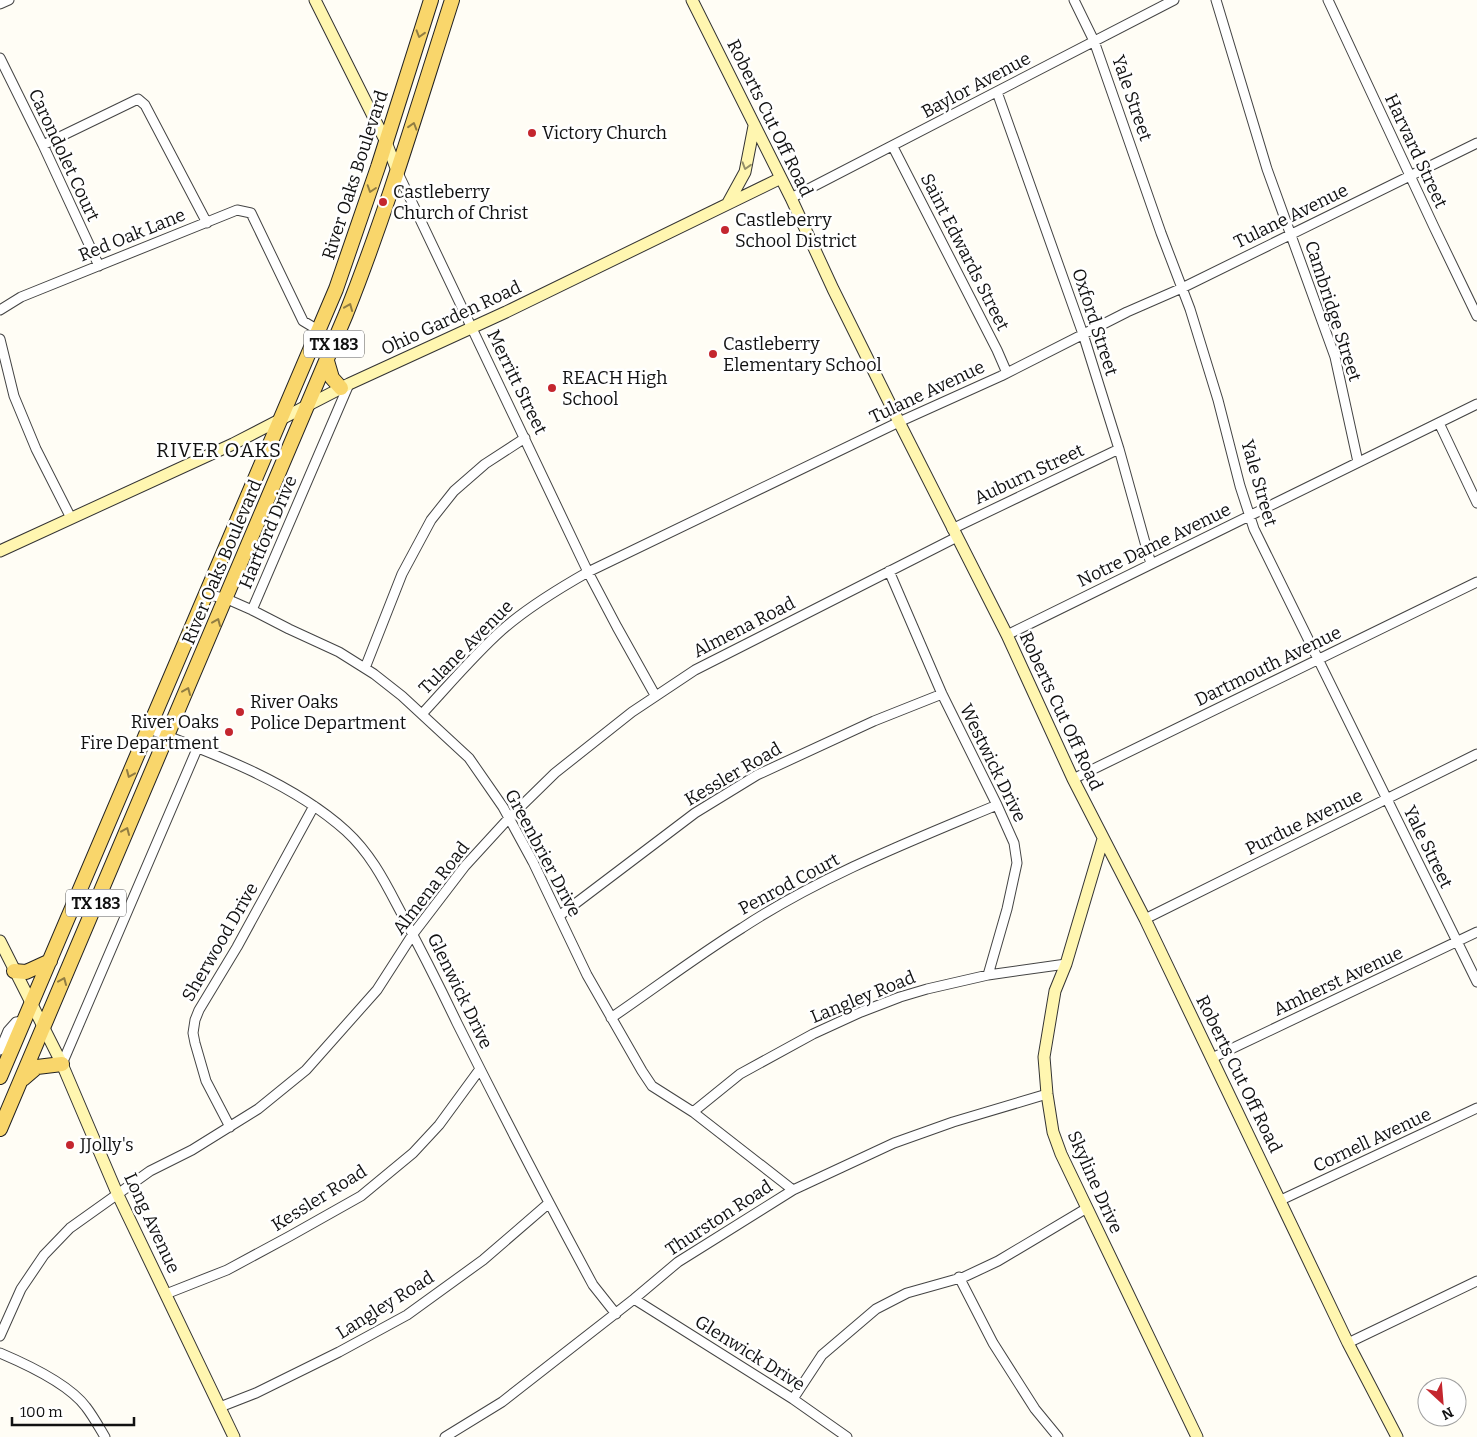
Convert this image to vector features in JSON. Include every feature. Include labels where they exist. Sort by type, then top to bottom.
[{"type":"main road","name":"River Oaks Boulevard","points":[[0,1077],[320,326],[349,252],[431,0]]},
{"type":"main road","name":"River Oaks Boulevard","points":[[0,1129],[327,361],[376,238],[452,0]]},
{"type":"main road","points":[[316,387],[308,380],[308,376],[326,330],[320,326]]},
{"type":"main road","points":[[327,361],[332,378],[345,386]]},
{"type":"main road","points":[[265,509],[260,501],[282,452],[283,445],[279,441],[270,444]]},
{"type":"main road","points":[[14,971],[26,972],[50,961]]},
{"type":"main road","points":[[19,1084],[38,1067],[62,1064]]},
{"type":"street","points":[[0,4],[9,0]]},
{"type":"street","name":"Merritt Street","points":[[315,0],[386,142],[398,172],[471,328],[588,572],[655,695]]},
{"type":"street","name":"Roberts Cut Off Road","points":[[692,0],[791,198],[833,289],[1007,636],[1073,779],[1145,919],[1348,1343],[1397,1437]]},
{"type":"street","name":"Yale Street","points":[[1074,0],[1094,41],[1182,288],[1218,400],[1254,529],[1477,982]]},
{"type":"street","name":"Baylor Avenue","points":[[791,198],[893,147],[1174,0]]},
{"type":"street","name":"Cambridge Street","points":[[1216,0],[1268,169],[1334,357],[1358,462]]},
{"type":"street","name":"Harvard Street","points":[[1328,0],[1477,316]]},
{"type":"street","name":"Carondolet Court","points":[[0,58],[99,266]]},
{"type":"street","name":"Oxford Street","points":[[997,92],[1083,334],[1119,449],[1150,564]]},
{"type":"street","points":[[43,145],[138,99],[145,104],[207,223]]},
{"type":"street","points":[[728,203],[745,172],[754,126]]},
{"type":"street","name":"Tulane Avenue","points":[[422,714],[501,631],[523,613],[566,584],[588,572],[1007,372],[1127,312],[1182,288],[1477,144]]},
{"type":"street","name":"Saint Edwards Street","points":[[893,147],[1007,372]]},
{"type":"street","name":"Ohio Garden Road","points":[[0,551],[233,444],[345,386],[471,328],[781,178]]},
{"type":"street","name":"Red Oak Lane","points":[[0,310],[21,297],[237,210],[251,213],[303,321],[320,326]]},
{"type":"street","points":[[0,339],[14,396],[36,449],[70,518]]},
{"type":"street","name":"Hartford Drive","points":[[252,610],[345,386]]},
{"type":"street","name":"Notre Dame Avenue","points":[[1007,636],[1477,404]]},
{"type":"street","points":[[1439,423],[1477,503]]},
{"type":"street","points":[[365,668],[402,574],[431,520],[454,491],[484,464],[525,438]]},
{"type":"street","name":"Auburn Street","points":[[955,533],[1119,449]]},
{"type":"street","name":"Almena Road","points":[[0,1336],[22,1289],[44,1255],[70,1228],[150,1171],[192,1150],[258,1109],[306,1070],[376,990],[413,934],[465,866],[509,818],[555,773],[655,695],[695,670],[889,571],[955,533]]},
{"type":"street","name":"Westwick Drive","points":[[889,571],[942,694],[1014,843],[1017,863],[1007,909],[988,975]]},
{"type":"street","name":"Dartmouth Avenue","points":[[1073,779],[1477,582]]},
{"type":"street","name":"Greenbrier Drive","points":[[206,594],[227,599],[252,610],[289,630],[339,652],[365,668],[402,696],[469,758],[486,780],[509,818],[533,862],[587,975],[652,1086],[693,1112],[793,1190]]},
{"type":"street","name":"Kessler Road","points":[[559,916],[695,813],[757,775],[874,721],[942,694]]},
{"type":"street","name":"Glenwick Drive","points":[[149,729],[238,764],[284,788],[314,806],[346,831],[363,848],[381,875],[413,934],[480,1069],[593,1285],[616,1314]]},
{"type":"street","points":[[62,1064],[197,748]]},
{"type":"street","name":"Purdue Avenue","points":[[1145,919],[1477,754]]},
{"type":"street","name":"Penrod Court","points":[[611,1018],[743,927],[815,886],[897,847],[997,805]]},
{"type":"street","name":"Sherwood Drive","points":[[230,1127],[206,1081],[193,1033],[195,1020],[314,806]]},
{"type":"street","name":"Skyline Drive","points":[[1103,840],[1066,964],[1055,991],[1044,1057],[1047,1094],[1053,1132],[1058,1147],[1197,1437]]},
{"type":"street","name":"Amherst Avenue","points":[[1212,1058],[1477,932]]},
{"type":"street","name":"Long Avenue","points":[[0,941],[62,1064],[117,1193],[234,1437]]},
{"type":"street","name":"Langley Road","points":[[693,1112],[740,1074],[813,1034],[853,1015],[927,989],[988,975],[1066,964]]},
{"type":"street","name":"River Oaks Boulevard","points":[[0,1050],[8,1032],[16,1022],[24,1021]]},
{"type":"street","name":"Kessler Road","points":[[166,1294],[227,1270],[361,1196],[413,1153],[439,1125],[480,1069]]},
{"type":"street","name":"Thurston Road","points":[[445,1437],[502,1402],[616,1314],[678,1262],[793,1190],[894,1143],[953,1122],[1047,1094]]},
{"type":"street","name":"Cornell Avenue","points":[[1281,1200],[1477,1108]]},
{"type":"street","name":"Langley Road","points":[[220,1406],[256,1393],[331,1356],[407,1315],[483,1260],[549,1203]]},
{"type":"street","points":[[793,1399],[822,1356],[876,1309],[907,1293],[964,1277],[998,1261],[1086,1208]]},
{"type":"street","points":[[959,1277],[993,1343],[1035,1409],[1058,1437]]},
{"type":"street","points":[[1348,1343],[1477,1281]]},
{"type":"street","name":"Glenwick Drive","points":[[634,1299],[793,1399],[847,1437]]},
{"type":"street","points":[[0,1353],[25,1364],[74,1394],[86,1406],[105,1437]]},
{"type":"place","name":"Victory Church","points":[[532,133]]},
{"type":"place","name":"Castleberry Church of Christ","points":[[383,202]]},
{"type":"place","name":"Castleberry School District","points":[[725,230]]},
{"type":"place","name":"Castleberry Elementary School","points":[[713,354]]},
{"type":"place","name":"REACH High School","points":[[552,388]]},
{"type":"place","name":"River Oaks Police Department","points":[[240,712]]},
{"type":"place","name":"River Oaks Fire Department","points":[[229,732]]},
{"type":"place","name":"JJolly's","points":[[70,1145]]},
{"type":"district","name":"RIVER OAKS","points":[[219,450]]}]
